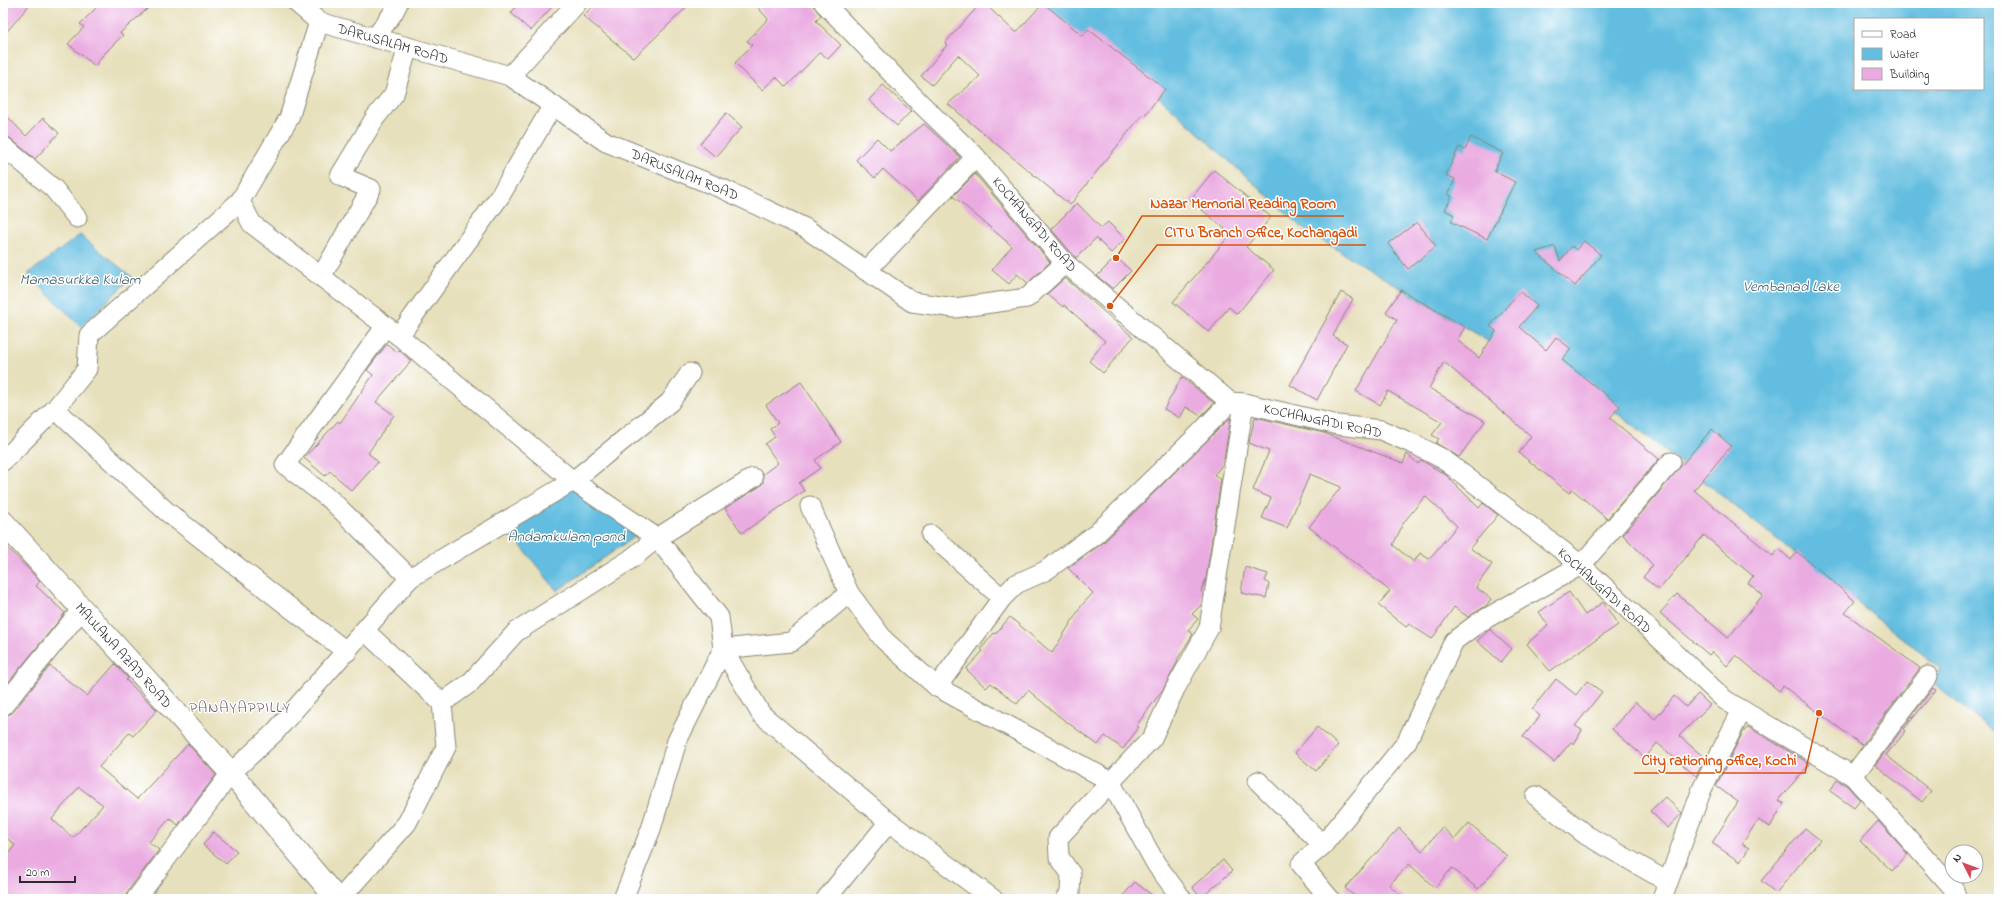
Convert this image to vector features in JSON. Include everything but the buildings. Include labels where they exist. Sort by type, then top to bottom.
[{"type":"main road","name":"MAULANA AZAD ROAD","points":[[3,522],[231,773],[338,899]]},
{"type":"street","name":"DARUSALAM ROAD","points":[[297,3],[319,22],[510,76],[606,142],[724,189],[805,228],[912,302],[955,308],[1027,298],[1065,263]]},
{"type":"street","points":[[375,38],[393,13],[398,3]]},
{"type":"street","points":[[510,76],[577,3]]},
{"type":"street","name":"KOCHANGADI ROAD","points":[[824,3],[921,104],[976,157],[1065,263],[1237,402],[1338,425],[1381,430],[1443,459],[1581,565],[1726,700],[1853,776],[1954,890],[1957,899]]},
{"type":"street","points":[[3,461],[55,409],[87,369],[89,335],[240,201],[289,118],[319,22]]},
{"type":"street","points":[[321,277],[371,189],[340,176],[376,118],[394,94],[408,47]]},
{"type":"street","points":[[410,578],[332,500],[285,465],[500,196],[553,105]]},
{"type":"street","points":[[3,146],[54,190],[77,218]]},
{"type":"street","points":[[866,271],[976,157]]},
{"type":"street","points":[[240,201],[252,224],[392,331],[573,481],[657,538],[719,617],[723,649],[761,714],[889,822],[994,899]]},
{"type":"street","points":[[136,899],[231,773],[275,732],[347,652],[410,578],[573,481],[670,402],[690,373]]},
{"type":"street","points":[[937,687],[1002,598],[1016,584],[1045,571],[1096,534],[1198,435],[1237,402]]},
{"type":"street","points":[[1066,899],[1070,893],[1071,874],[1059,857],[1058,838],[1152,738],[1175,689],[1209,628],[1237,402]]},
{"type":"street","points":[[55,409],[166,511],[347,652]]},
{"type":"street","points":[[1330,899],[1302,864],[1323,845],[1406,743],[1454,641],[1478,623],[1581,565],[1671,462]]},
{"type":"street","points":[[442,703],[470,683],[516,632],[631,559],[657,538],[753,478]]},
{"type":"street","points":[[810,506],[849,593],[884,640],[937,687],[1110,781],[1156,864],[1182,899]]},
{"type":"street","points":[[931,535],[1002,598]]},
{"type":"street","points":[[723,649],[791,642],[849,593]]},
{"type":"street","points":[[3,706],[82,609]]},
{"type":"street","points":[[338,899],[407,823],[446,747],[442,703],[365,631]]},
{"type":"street","points":[[623,899],[651,828],[677,741],[723,649]]},
{"type":"street","points":[[1853,776],[1928,676]]},
{"type":"street","points":[[1536,796],[1586,835],[1665,891],[1702,789],[1742,710]]},
{"type":"street","points":[[1258,781],[1323,845]]},
{"type":"street","points":[[826,899],[889,822]]},
{"type":"water","name":"Vembanad Lake","points":[[1035,3],[1999,3],[1999,736],[1930,681],[1940,668],[1546,357],[1517,359],[1305,230],[1160,98]]},
{"type":"water","name":"Mamasurkka Kulam","points":[[80,235],[132,277],[81,327],[28,274]]},
{"type":"water","name":"Andamkulam pond","points":[[571,486],[638,534],[557,591],[505,526]]},
{"type":"place","name":"Nazar Memorial Reading Room","points":[[1116,258]]},
{"type":"place","name":"CITU Branch Office, Kochangadi","points":[[1110,306]]},
{"type":"place","name":"City rationing office, Kochi","points":[[1819,713]]},
{"type":"district","name":"PANAYAPPILLY","points":[[240,707]]}]
